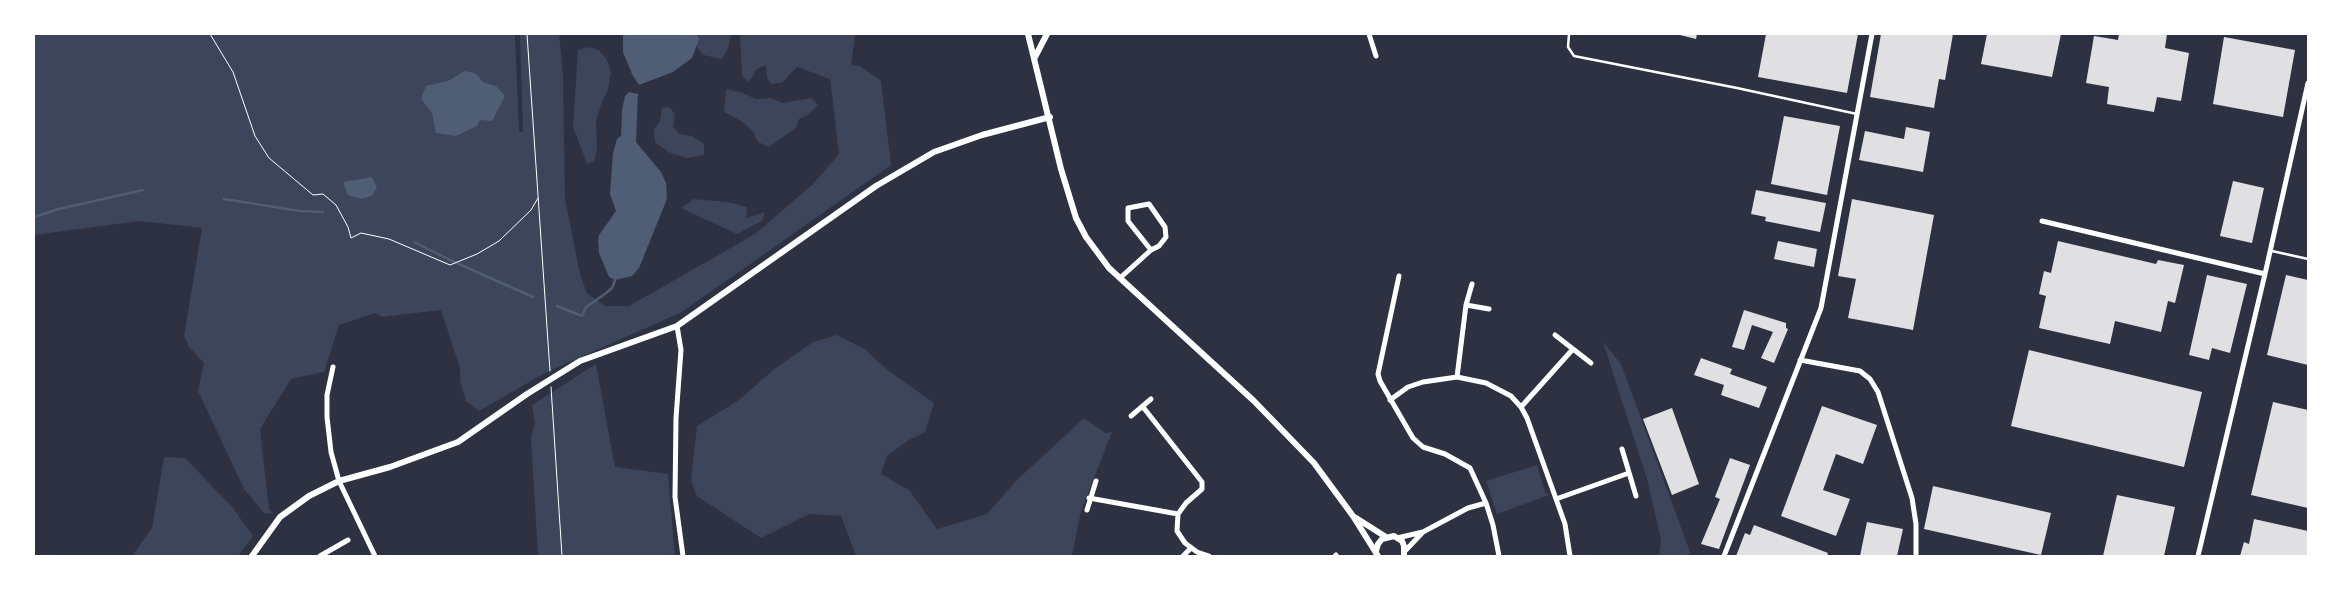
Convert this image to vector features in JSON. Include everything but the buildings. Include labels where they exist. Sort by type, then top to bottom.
[{"type":"street","points":[[1028,34],[1050,117],[1061,169],[1076,218],[1086,237],[1109,268],[1254,401],[1314,463],[1353,516],[1377,554]]},
{"type":"street","points":[[1035,57],[1047,34]]},
{"type":"street","points":[[1369,34],[1376,56]]},
{"type":"street","points":[[1724,556],[1821,308],[1872,34]]},
{"type":"street","points":[[2198,556],[2308,83]]},
{"type":"street","points":[[252,556],[280,517],[309,496],[339,481],[390,467],[458,442],[554,375],[580,361],[677,326],[876,186],[934,152],[982,135],[1050,117]]},
{"type":"street","points":[[1120,278],[1166,238],[1165,227],[1149,204],[1128,208],[1128,221],[1151,250]]},
{"type":"street","points":[[2042,221],[2265,274]]},
{"type":"street","points":[[1399,276],[1378,374],[1380,381],[1413,438],[1423,447],[1445,454],[1470,468],[1486,503],[1493,525],[1499,556]]},
{"type":"street","points":[[1456,377],[1466,305],[1472,284]]},
{"type":"street","points":[[1466,305],[1489,309]]},
{"type":"street","points":[[677,326],[681,350],[676,418],[675,497],[683,556]]},
{"type":"street","points":[[1555,335],[1591,363]]},
{"type":"street","points":[[1521,407],[1573,349]]},
{"type":"street","points":[[1800,360],[1860,371],[1870,379],[1878,392],[1912,498],[1916,524],[1916,556]]},
{"type":"street","points":[[332,367],[327,396],[331,452],[339,481],[375,556]]},
{"type":"street","points":[[1390,400],[1415,384],[1456,377],[1478,380],[1511,396],[1521,407],[1556,499],[1565,524],[1570,556]]},
{"type":"street","points":[[1131,416],[1151,399]]},
{"type":"street","points":[[1143,407],[1202,482],[1202,489],[1186,503],[1178,514],[1177,532],[1197,552],[1209,556]]},
{"type":"street","points":[[1622,449],[1636,496]]},
{"type":"street","points":[[1556,499],[1629,473]]},
{"type":"street","points":[[1088,510],[1089,498],[1096,481]]},
{"type":"street","points":[[1089,498],[1178,514]]},
{"type":"street","points":[[1353,516],[1386,537],[1397,538],[1423,532],[1468,508],[1486,503]]},
{"type":"street","points":[[1404,554],[1423,532]]},
{"type":"street","points":[[1377,554],[1380,541],[1386,537]]},
{"type":"street","points":[[1397,538],[1404,546],[1404,554]]},
{"type":"street","points":[[320,556],[348,540]]},
{"type":"street","points":[[1183,556],[1192,548]]},
{"type":"lane","points":[[1569,34],[1568,47],[1574,56],[1858,114]]},
{"type":"lane","points":[[2270,251],[2308,259]]},
{"type":"path","points":[[210,34],[233,72],[246,104],[255,136],[269,158],[313,195],[323,194],[336,205],[348,226],[351,238],[361,233],[389,239],[450,265],[477,254],[499,241],[531,210],[538,196]]},
{"type":"path","points":[[527,34],[538,196],[554,375]]},
{"type":"path","points":[[551,385],[562,556]]},
{"type":"shaded area","points":[[34,34],[515,34],[519,132],[523,132],[520,34],[559,34],[563,74],[565,198],[580,274],[587,293],[605,306],[629,306],[755,234],[813,184],[839,154],[830,79],[797,67],[782,83],[771,84],[767,78],[766,65],[757,69],[749,82],[742,76],[740,34],[855,34],[851,65],[860,66],[881,81],[891,165],[682,312],[545,373],[479,411],[466,401],[460,381],[460,368],[441,310],[382,317],[375,313],[339,325],[324,372],[291,379],[260,429],[269,509],[274,514],[264,513],[244,489],[198,391],[204,363],[189,347],[184,336],[202,228],[139,221],[34,235]]},
{"type":"shaded area","points":[[623,34],[697,34],[699,39],[692,58],[673,72],[639,85],[623,52]]},
{"type":"shaded area","points":[[699,34],[731,34],[728,49],[722,59],[703,55],[696,46]]},
{"type":"shaded area","points":[[589,47],[599,50],[607,60],[611,72],[608,90],[596,121],[597,150],[594,161],[587,164],[573,127],[578,50]]},
{"type":"shaded area","points":[[464,71],[475,73],[483,82],[496,86],[505,96],[492,121],[480,120],[477,126],[456,136],[436,133],[432,113],[421,99],[426,86],[450,80]]},
{"type":"shaded area","points":[[726,89],[740,92],[756,99],[770,98],[783,103],[811,98],[818,105],[809,114],[799,119],[796,128],[769,147],[758,142],[753,132],[743,122],[724,112]]},
{"type":"shaded area","points":[[629,92],[638,94],[636,142],[661,172],[666,183],[667,199],[639,268],[632,276],[615,280],[609,277],[599,253],[598,241],[599,235],[616,211],[610,194],[613,153],[617,139],[621,136],[622,110],[625,96]]},
{"type":"shaded area","points":[[669,107],[675,114],[673,127],[680,134],[692,136],[704,144],[704,155],[687,158],[668,152],[655,142],[654,129],[660,121],[662,108]]},
{"type":"shaded area","points":[[372,177],[377,187],[372,196],[362,199],[348,195],[343,182]]},
{"type":"shaded area","points":[[694,199],[728,202],[747,207],[746,218],[765,212],[762,221],[737,234],[681,208]]},
{"type":"shaded area","points":[[837,335],[865,349],[886,369],[934,403],[925,432],[907,441],[887,456],[881,474],[909,490],[937,529],[987,514],[1016,481],[1084,418],[1105,433],[1112,432],[1081,511],[1072,556],[856,556],[841,516],[809,514],[761,538],[697,496],[691,481],[697,426],[739,400],[773,370],[813,342]]},
{"type":"shaded area","points":[[1603,342],[1621,364],[1690,552],[1689,556],[1659,556],[1661,540],[1647,479]]},
{"type":"shaded area","points":[[596,364],[615,467],[668,474],[675,556],[538,556],[531,438],[535,423],[532,405]]},
{"type":"shaded area","points":[[164,457],[185,458],[233,508],[253,536],[238,556],[132,556],[152,528]]},
{"type":"shaded area","points":[[1537,465],[1545,492],[1549,495],[1497,514],[1486,481]]},
{"type":"waterway","points":[[34,217],[59,209],[143,190]]},
{"type":"waterway","points":[[224,199],[300,211],[323,212]]},
{"type":"waterway","points":[[414,242],[533,297]]},
{"type":"waterway","points":[[557,306],[582,316],[586,307],[612,288],[615,280]]}]
